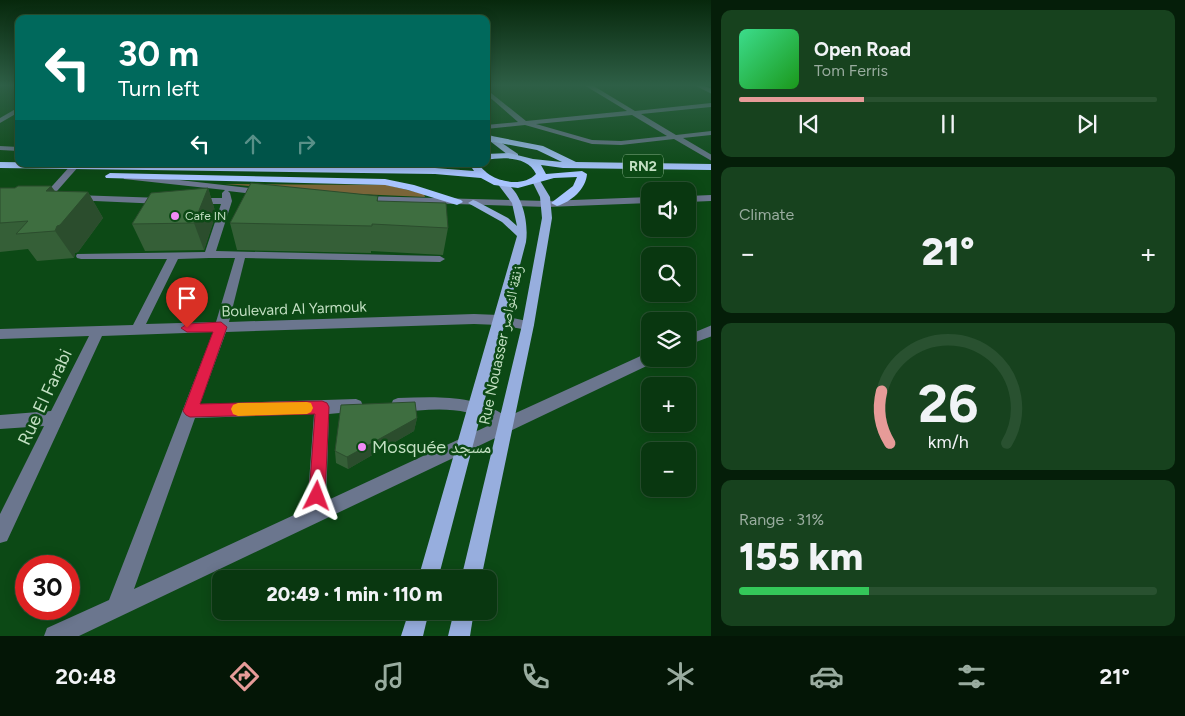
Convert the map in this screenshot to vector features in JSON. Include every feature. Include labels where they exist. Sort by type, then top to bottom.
[{"type":"highway","points":[[490,138],[540,148],[575,165]]},
{"type":"highway","name":"RN2","points":[[490,156],[515,156],[528,161],[575,165],[711,167]]},
{"type":"highway","points":[[0,157],[15,157]]},
{"type":"highway","points":[[528,161],[540,171],[538,179]]},
{"type":"highway","name":"RN2","points":[[0,165],[15,165]]},
{"type":"highway","points":[[92,167],[92,171],[96,174],[126,177],[384,182],[416,189],[458,202]]},
{"type":"highway","name":"RN2","points":[[161,167],[435,171],[482,175],[501,183],[517,185],[554,175],[711,175]]},
{"type":"highway","points":[[477,167],[482,175]]},
{"type":"highway","points":[[552,204],[576,190],[581,182],[582,174]]},
{"type":"main road","points":[[490,139],[515,156]]},
{"type":"main road","name":"Rue Nouasser زنقة النواصر","points":[[473,570],[528,325],[547,218],[552,204],[543,191],[538,179]]},
{"type":"main road","points":[[430,570],[522,235],[522,211],[501,183]]},
{"type":"main road","points":[[473,203],[505,220],[522,235]]},
{"type":"main road","points":[[412,636],[416,620]]},
{"type":"main road","points":[[459,636],[462,620]]},
{"type":"street","points":[[514,115],[524,123],[592,142],[620,143],[711,133]]},
{"type":"street","points":[[490,127],[607,115]]},
{"type":"street","points":[[639,115],[711,159]]},
{"type":"street","points":[[0,148],[15,148]]},
{"type":"street","points":[[74,167],[51,197],[170,202]]},
{"type":"street","points":[[126,177],[273,193]]},
{"type":"street","points":[[209,255],[227,201],[225,189]]},
{"type":"street","points":[[351,198],[518,204],[641,200]]},
{"type":"street","points":[[696,199],[711,198]]},
{"type":"street","points":[[184,201],[227,201]]},
{"type":"street","points":[[117,607],[221,327],[241,254]]},
{"type":"street","points":[[81,256],[241,254],[440,259]]},
{"type":"street","points":[[137,330],[174,256]]},
{"type":"street","name":"Boulevard Al Yarmouk","points":[[0,334],[499,320],[528,325]]},
{"type":"street","name":"Rue El Farabi","points":[[0,534],[98,330]]},
{"type":"street","points":[[696,337],[711,330]]},
{"type":"street","points":[[55,636],[641,362]]},
{"type":"street","points":[[190,411],[440,404],[475,407],[486,411],[505,426]]},
{"type":"street","points":[[316,514],[322,407]]},
{"type":"street","points":[[0,422],[57,418]]},
{"type":"shaded area","points":[[225,184],[387,185],[424,194],[425,197],[336,193]]},
{"type":"building","points":[[251,183],[378,196],[377,201],[446,203],[448,228],[372,224],[372,226],[230,223]]},
{"type":"building","points":[[18,186],[51,186],[46,191],[88,192],[60,225],[57,226],[55,231],[16,234],[28,221],[0,223],[0,188],[15,188]]},
{"type":"building","points":[[208,188],[194,223],[132,224],[151,193]]},
{"type":"building","name":"Mosquée مسجد","points":[[415,402],[417,418],[347,457],[335,451],[341,405]]},
{"type":"slow traffic","points":[[238,409],[307,408]]},
{"type":"place","name":"Cafe IN","points":[[175,216]]},
{"type":"place","name":"Mosquée مسجد","points":[[362,447]]},
{"type":"route","points":[[187,328],[221,327],[190,411],[322,407],[317,496]]}]
